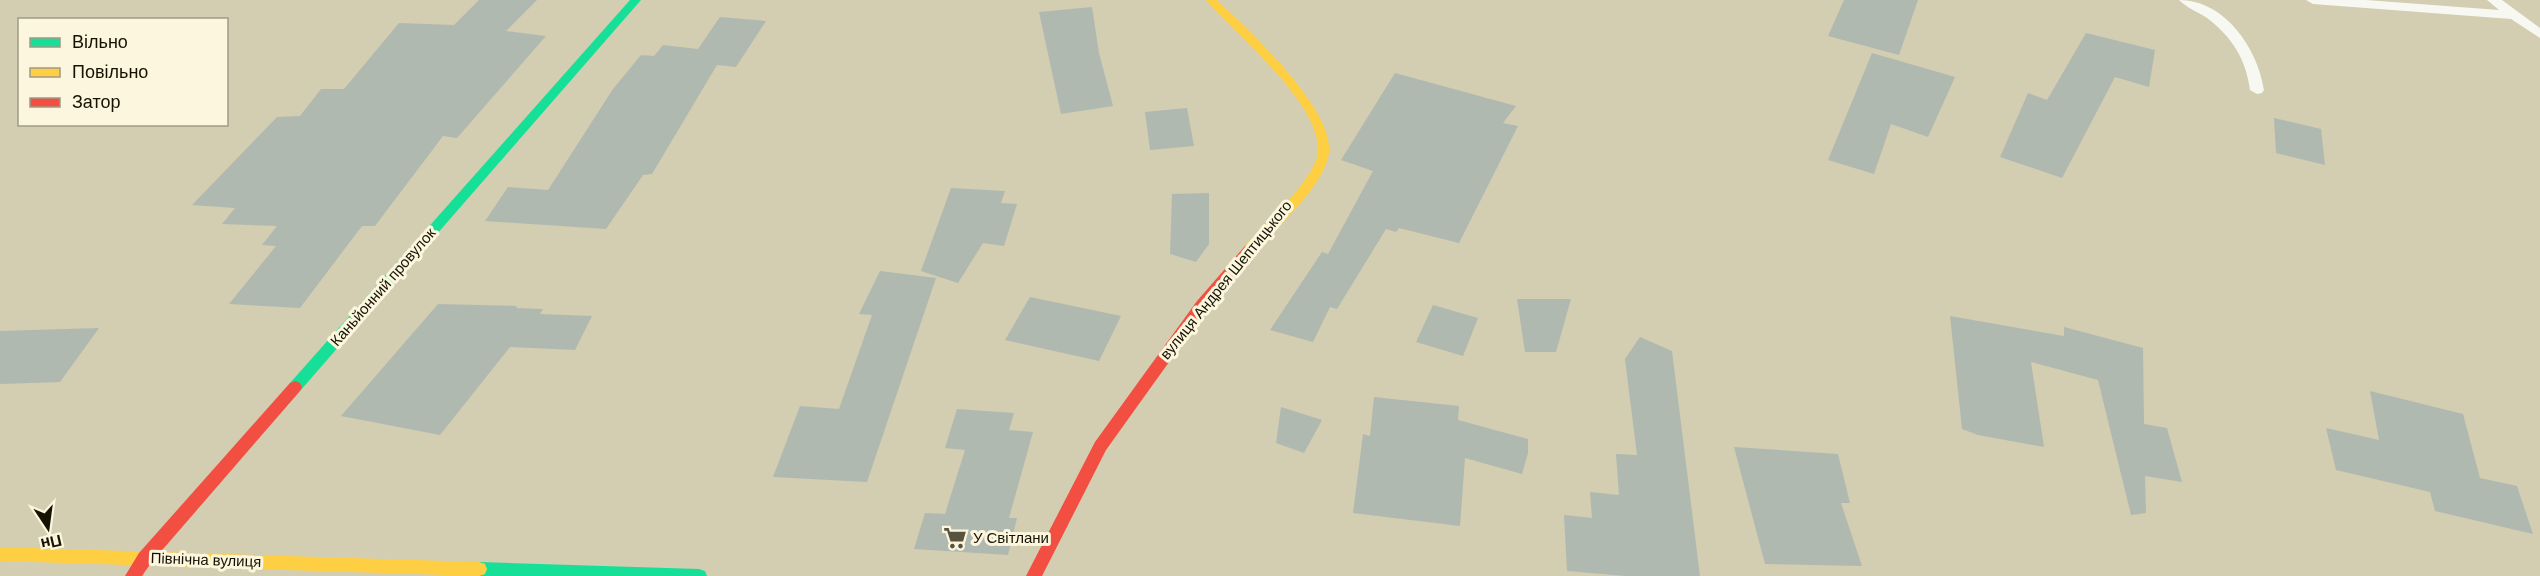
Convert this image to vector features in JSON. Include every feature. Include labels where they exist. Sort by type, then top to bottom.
[{"type":"street","name":"Каньйонний провулок","points":[[133,576],[145,558],[636,0]]},
{"type":"street","name":"вулиця Андрея Шептицького","points":[[1034,576],[1100,446],[1202,305],[1304,186],[1318,164],[1324,148],[1316,121],[1294,87],[1212,0]]},
{"type":"street","name":"Північна вулиця","points":[[0,554],[699,576]]},
{"type":"lane","points":[[2186,0],[2219,20],[2232,33],[2250,60],[2257,90]]},
{"type":"lane","points":[[2313,0],[2512,15]]},
{"type":"lane","points":[[2494,0],[2540,34]]},
{"type":"building","points":[[479,0],[537,0],[506,31],[546,36],[457,138],[443,136],[375,226],[362,226],[300,308],[229,304],[276,246],[262,245],[277,226],[222,224],[235,208],[192,205],[277,117],[300,116],[321,89],[344,89],[399,23],[454,25]]},
{"type":"building","points":[[1844,0],[1918,0],[1899,55],[1828,36]]},
{"type":"building","points":[[1092,7],[1099,53],[1113,106],[1061,114],[1039,12]]},
{"type":"building","points":[[720,17],[766,21],[736,67],[717,65],[652,174],[643,175],[606,229],[485,221],[508,187],[548,190],[613,89],[641,55],[654,56],[663,45],[698,49]]},
{"type":"building","points":[[2086,33],[2155,50],[2149,87],[2115,77],[2062,178],[2000,157],[2028,93],[2047,100]]},
{"type":"building","points":[[1872,53],[1955,77],[1928,137],[1891,124],[1874,174],[1828,160]]},
{"type":"building","points":[[1395,73],[1516,106],[1503,123],[1518,126],[1459,243],[1399,228],[1396,232],[1386,229],[1337,309],[1330,307],[1313,342],[1270,330],[1322,252],[1328,254],[1373,171],[1341,160]]},
{"type":"building","points":[[1187,108],[1194,146],[1150,150],[1145,112]]},
{"type":"building","points":[[2274,118],[2321,129],[2325,165],[2276,153]]},
{"type":"building","points":[[951,188],[1005,191],[1001,203],[1017,204],[1004,246],[983,243],[958,283],[921,271]]},
{"type":"building","points":[[1209,193],[1209,244],[1196,262],[1170,254],[1172,194]]},
{"type":"building","points":[[880,271],[936,278],[867,482],[773,477],[800,406],[839,409],[872,315],[859,314]]},
{"type":"building","points":[[1030,297],[1121,316],[1099,361],[1005,340]]},
{"type":"building","points":[[1517,299],[1571,299],[1556,352],[1525,352]]},
{"type":"building","points":[[438,304],[517,306],[516,308],[543,309],[540,314],[592,316],[575,350],[510,347],[440,435],[341,416]]},
{"type":"building","points":[[1433,305],[1478,318],[1463,356],[1416,342]]},
{"type":"building","points":[[1950,316],[2064,336],[2064,327],[2143,348],[2144,424],[2167,428],[2182,482],[2145,476],[2146,513],[2131,515],[2098,380],[2031,362],[2044,447],[1978,435],[1962,429]]},
{"type":"building","points":[[99,328],[60,382],[0,384],[0,331]]},
{"type":"building","points":[[1640,337],[1672,351],[1700,576],[1626,576],[1567,571],[1564,515],[1592,518],[1590,492],[1619,495],[1616,454],[1637,455],[1625,359]]},
{"type":"building","points":[[2370,391],[2463,414],[2480,478],[2517,486],[2533,534],[2435,511],[2430,492],[2336,470],[2326,428],[2379,440]]},
{"type":"building","points":[[1374,397],[1459,406],[1458,420],[1528,439],[1528,453],[1522,474],[1465,458],[1460,526],[1353,513],[1363,434],[1370,436]]},
{"type":"building","points":[[1281,407],[1322,420],[1304,453],[1276,443]]},
{"type":"building","points":[[957,409],[1014,413],[1009,430],[1033,432],[1009,518],[1017,518],[1008,555],[914,549],[925,513],[945,514],[965,450],[945,448]]},
{"type":"building","points":[[1734,447],[1838,454],[1850,503],[1841,503],[1862,566],[1765,564]]},
{"type":"traffic: fast","points":[[295,387],[636,0]]},
{"type":"traffic: fast","points":[[479,569],[699,576]]},
{"type":"traffic: slow","points":[[1211,0],[1282,73],[1314,118],[1323,139],[1323,156],[1318,168],[1291,205],[1250,249]]},
{"type":"traffic: slow","points":[[0,554],[479,569]]},
{"type":"traffic: jam","points":[[1034,576],[1100,446],[1202,305],[1250,249]]},
{"type":"traffic: jam","points":[[133,576],[145,558],[295,387]]},
{"type":"place","name":"У Світлани","points":[[955,538]]}]
